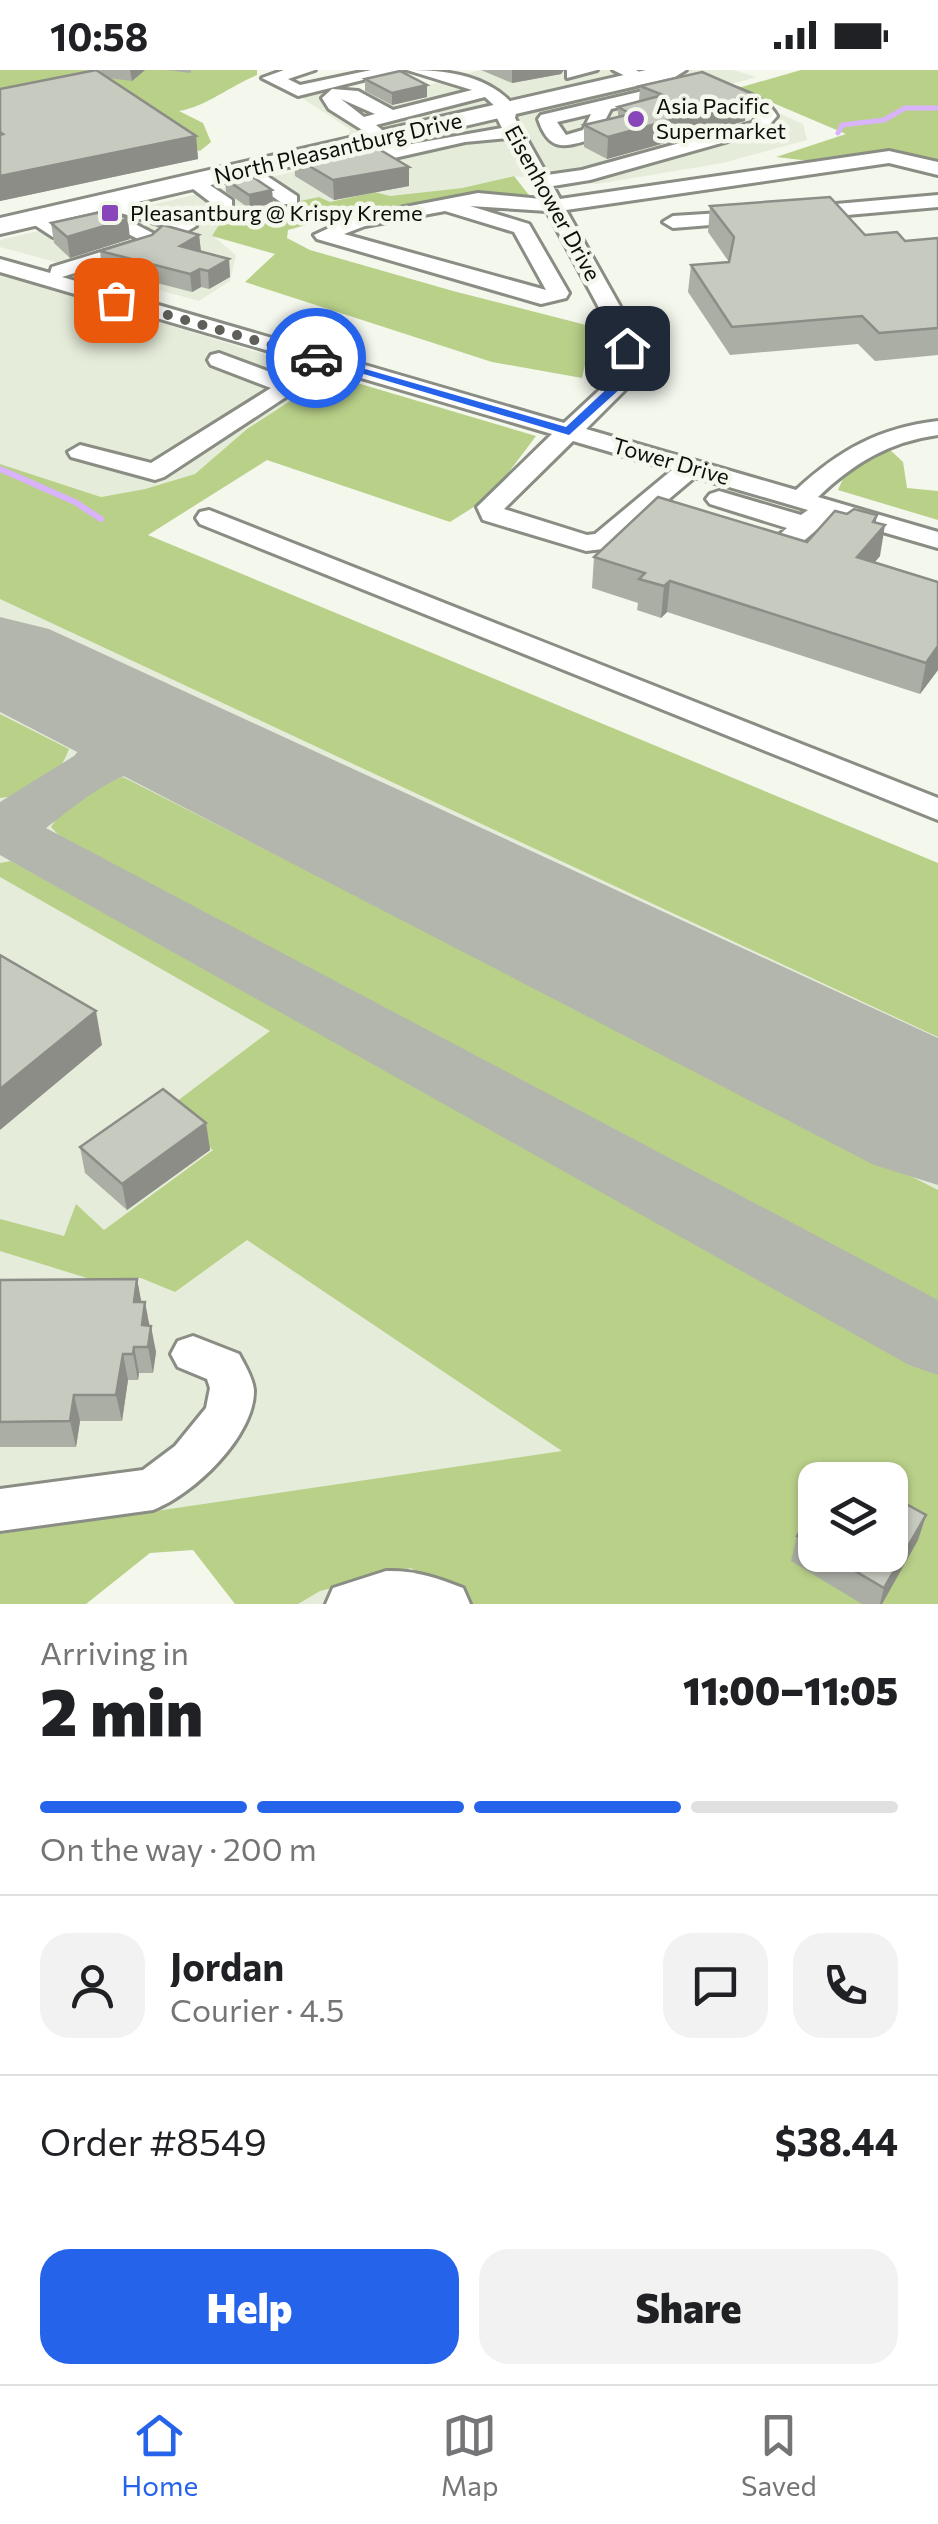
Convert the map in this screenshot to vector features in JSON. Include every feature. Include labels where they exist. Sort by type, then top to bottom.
[{"type":"main road","name":"North Pleasantburg Drive","points":[[0,226],[96,209],[384,127],[511,121],[591,84],[630,74],[673,70]]},
{"type":"street","points":[[307,70],[271,78],[298,91],[395,70]]},
{"type":"street","points":[[286,85],[354,70]]},
{"type":"street","name":"Eisenhower Drive","points":[[416,70],[486,92],[511,121],[541,182],[548,206],[616,317],[627,348],[618,385],[490,508],[492,514],[586,543],[602,541],[645,508]]},
{"type":"street","points":[[541,182],[583,176],[758,127],[768,116],[764,108],[673,70]]},
{"type":"street","points":[[591,84],[626,100],[700,82]]},
{"type":"street","points":[[486,92],[384,127],[386,113],[352,94],[334,94],[331,98],[360,134],[385,154],[465,137],[511,121]]},
{"type":"street","points":[[478,215],[888,157],[938,169]]},
{"type":"street","points":[[908,160],[938,184]]},
{"type":"street","points":[[247,169],[290,200]]},
{"type":"street","points":[[195,181],[225,204]]},
{"type":"street","points":[[445,205],[522,228],[550,278],[351,224],[399,214],[445,205],[478,199],[548,206]]},
{"type":"street","points":[[673,222],[938,202]]},
{"type":"street","points":[[96,209],[186,226]]},
{"type":"street","points":[[59,271],[146,245],[154,239],[96,209]]},
{"type":"street","points":[[399,214],[535,250]]},
{"type":"street","name":"Tower Drive","points":[[0,254],[575,426],[812,507]]},
{"type":"street","name":"Tower Drive","points":[[0,266],[575,426],[681,476],[812,507]]},
{"type":"street","points":[[80,452],[156,472],[289,387],[220,360]]},
{"type":"street","points":[[720,529],[776,546],[784,544],[862,447],[880,438],[929,437]]},
{"type":"street","points":[[645,508],[681,476]]},
{"type":"street","points":[[812,507],[904,546],[933,533]]},
{"type":"street","points":[[645,508],[682,518]]},
{"type":"street","points":[[209,518],[938,810]]},
{"type":"street","points":[[0,1510],[153,1489],[191,1460],[227,1416],[232,1388],[224,1367],[193,1354]]},
{"type":"street","points":[[350,1604],[369,1595],[412,1592],[446,1604]]},
{"type":"shaded area","points":[[480,70],[733,70],[756,77],[721,87],[803,124],[807,140],[723,163],[597,184],[513,176],[462,188],[390,196],[375,192],[330,202],[213,236],[236,255],[230,281],[199,301],[0,247],[0,240],[331,163],[351,130],[299,96],[344,85],[379,100]]},
{"type":"shaded area","points":[[0,275],[330,375],[247,429],[195,474],[101,497],[0,464]]},
{"type":"shaded area","points":[[0,478],[938,874],[938,1604],[249,1604],[181,1509],[0,1536]]},
{"type":"green space","points":[[0,70],[257,70],[257,75],[179,111],[203,123],[211,142],[200,151],[0,98]]},
{"type":"green space","points":[[801,70],[938,70],[938,162],[894,150],[810,161],[776,157],[846,134],[738,88]]},
{"type":"green space","points":[[514,176],[532,199],[409,208],[348,217],[288,230],[287,238],[310,250],[586,325],[588,352],[582,378],[492,362],[245,282],[275,254],[212,236],[224,217],[319,197],[330,202],[375,192],[390,196],[462,188]]},
{"type":"green space","points":[[330,375],[536,436],[491,496],[450,522],[267,460],[148,535],[938,863],[938,1037],[0,599],[0,464],[101,497],[145,489],[195,474],[247,429]]},
{"type":"green space","points":[[887,447],[903,462],[907,488],[938,491],[938,520],[838,490],[847,470]]},
{"type":"green space","points":[[0,714],[69,749],[58,771],[44,785],[25,794],[0,798]]},
{"type":"green space","points":[[123,777],[938,1190],[938,1312],[70,847],[51,827],[58,817],[82,795]]},
{"type":"green space","points":[[11,861],[938,1370],[938,1604],[465,1604],[411,1568],[320,1591],[298,1604],[235,1604],[193,1550],[150,1553],[86,1604],[0,1604],[0,1534],[562,1451],[247,1240],[175,1292],[141,1278],[90,1279],[0,1251],[0,1219],[64,1236],[76,1204],[104,1230],[213,1150],[164,1111],[270,1031],[0,877],[0,863]]},
{"type":"building","points":[[96,70],[196,136],[0,176],[0,89]]},
{"type":"building","points":[[400,71],[427,85],[392,93],[365,79]]},
{"type":"building","points":[[702,72],[755,95],[608,137],[584,125],[631,114],[618,107],[663,95],[640,86]]},
{"type":"building","points":[[372,145],[409,167],[333,180],[294,157],[326,149],[335,154]]},
{"type":"building","points":[[247,173],[272,190],[249,195],[225,179]]},
{"type":"building","points":[[830,197],[865,235],[897,232],[905,241],[938,238],[938,328],[879,333],[862,316],[732,327],[691,265],[729,262],[734,237],[710,206]]},
{"type":"building","points":[[110,210],[128,219],[67,237],[51,223]]},
{"type":"building","points":[[163,225],[199,235],[180,246],[229,259],[208,271],[200,269],[190,274],[100,251],[152,235]]},
{"type":"building","points":[[658,497],[807,542],[835,511],[847,514],[854,509],[877,515],[873,522],[885,525],[857,557],[938,582],[938,646],[926,663],[670,581],[664,586],[639,579],[645,573],[594,557]]},
{"type":"building","points":[[0,955],[96,1011],[0,1089]]},
{"type":"building","points":[[163,1089],[206,1123],[122,1184],[80,1147]]},
{"type":"building","points":[[137,1279],[134,1302],[145,1302],[142,1325],[151,1326],[148,1347],[134,1347],[133,1354],[123,1354],[116,1395],[74,1395],[70,1421],[0,1422],[0,1280]]},
{"type":"building","points":[[908,1505],[926,1515],[908,1546]]},
{"type":"building","points":[[857,1572],[893,1572],[884,1588]]},
{"type":"waterway","points":[[838,133],[842,125],[884,120],[905,108],[938,108]]},
{"type":"waterway","points":[[0,469],[75,502],[101,519]]},
{"type":"taxiway","points":[[96,768],[108,755],[116,732],[101,708]]},
{"type":"taxiway","points":[[96,768],[147,752],[203,758]]},
{"type":"taxiway","points":[[1,829],[96,768]]},
{"type":"taxiway","points":[[1,829],[938,1340]]},
{"type":"taxiway","points":[[772,1035],[938,1109]]},
{"type":"runway","points":[[0,658],[938,1116]]},
{"type":"way so far","points":[[116,300],[316,358]]},
{"type":"place","name":"Asia Pacific Supermarket","points":[[636,119]]},
{"type":"place","name":"Pleasantburg @ Krispy Kreme","points":[[110,213]]},
{"type":"route","points":[[316,358],[569,432],[618,385],[627,348]]}]
